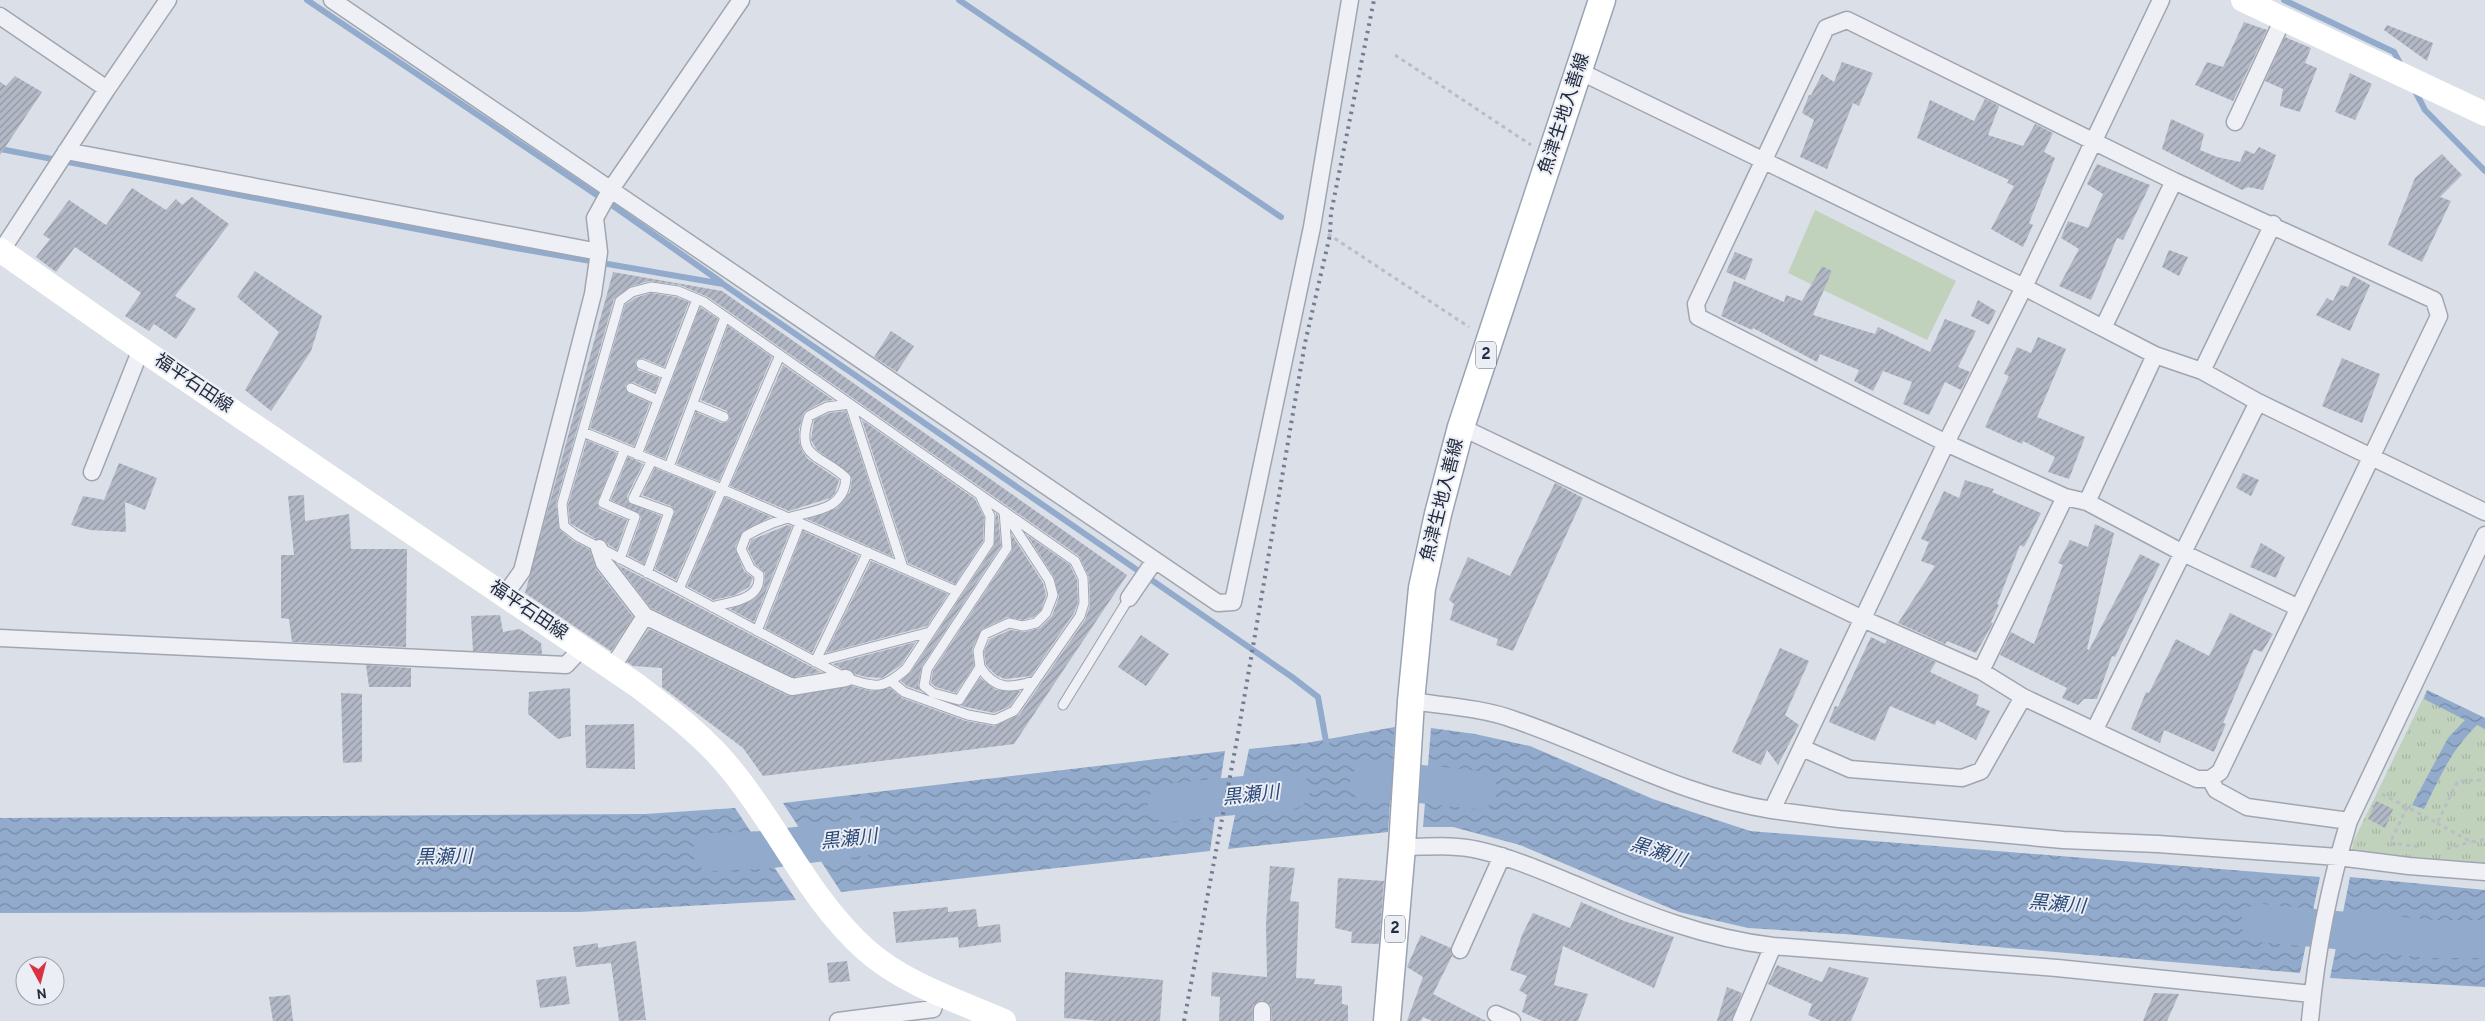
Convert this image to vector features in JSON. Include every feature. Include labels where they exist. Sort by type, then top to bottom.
[{"type":"main road","name":"魚津生地入善線","points":[[1387,1021],[1402,842],[1410,710],[1422,588],[1438,514],[1461,428],[1602,0]]},
{"type":"main road","points":[[2243,0],[2485,114]]},
{"type":"main road","name":"福平石田線","points":[[0,251],[141,349],[612,668],[683,721],[733,772],[832,916],[867,951],[937,1008],[1004,1021]]},
{"type":"street","points":[[0,251],[168,0]]},
{"type":"street","points":[[332,0],[1218,603],[1233,602],[1312,227],[1350,0]]},
{"type":"street","points":[[504,596],[522,571],[593,294],[599,252],[595,218],[611,189],[741,0]]},
{"type":"street","points":[[1772,810],[1946,443],[2024,288],[2092,141],[2161,0]]},
{"type":"street","points":[[0,16],[107,89]]},
{"type":"street","points":[[2236,122],[2283,19]]},
{"type":"street","points":[[1461,428],[1863,619],[1981,671],[2023,697],[2095,729],[2197,779],[2210,779],[2220,772],[2299,608],[2371,455],[2439,316],[2434,300],[2273,224],[2174,181],[1847,20],[1826,28],[1762,160],[1696,304],[1698,317],[1946,443],[2065,498],[2087,502],[2183,554],[2299,608]]},
{"type":"street","points":[[1579,71],[2024,288],[2155,355],[2202,371],[2258,402],[2371,455],[2485,512]]},
{"type":"street","points":[[66,151],[599,252]]},
{"type":"street","points":[[2103,328],[2174,181]]},
{"type":"street","points":[[2202,371],[2273,224]]},
{"type":"street","points":[[92,472],[141,349]]},
{"type":"street","points":[[2087,502],[2155,355]]},
{"type":"street","points":[[2095,729],[2258,402]]},
{"type":"street","points":[[1981,671],[2065,498]]},
{"type":"street","points":[[2310,1021],[2312,990],[2336,862],[2349,821],[2485,535]]},
{"type":"street","points":[[599,548],[604,563],[645,616],[792,686],[846,678]]},
{"type":"street","points":[[1129,598],[1155,560]]},
{"type":"street","points":[[612,668],[645,616]]},
{"type":"street","points":[[0,638],[566,665],[582,648]]},
{"type":"street","points":[[1802,748],[1850,769],[1962,778],[1981,771],[2023,697]]},
{"type":"street","points":[[1410,710],[1513,719],[1663,780],[1736,804],[1772,810],[1839,819],[2062,840],[2158,844],[2336,862],[2485,872]]},
{"type":"street","points":[[2210,779],[2216,790],[2247,807],[2349,821]]},
{"type":"street","points":[[1402,842],[1476,849],[1518,860],[1669,923],[1700,933],[1773,946],[2312,990]]},
{"type":"street","points":[[1460,950],[1502,856]]},
{"type":"street","points":[[1741,1021],[1773,946]]},
{"type":"street","points":[[838,1021],[937,1008]]},
{"type":"street","points":[[1496,1014],[1512,1021]]},
{"type":"lane","points":[[892,682],[904,692],[968,715],[995,720],[1014,711],[1080,616],[1084,603],[1083,578],[1075,561],[780,355],[697,299],[678,291],[651,287],[632,292],[620,301],[562,504],[564,526],[577,536],[599,548],[846,678],[874,687],[892,682],[906,669],[989,543],[990,516],[980,495]]},
{"type":"lane","points":[[637,455],[697,299]]},
{"type":"lane","points":[[669,467],[725,317]]},
{"type":"lane","points":[[679,589],[780,355]]},
{"type":"lane","points":[[641,364],[668,375]]},
{"type":"lane","points":[[632,388],[658,400]]},
{"type":"lane","points":[[693,404],[724,417]]},
{"type":"lane","points":[[712,607],[744,597],[758,587],[759,575],[750,568],[741,549],[746,536],[788,518],[824,509],[837,501],[845,490],[846,478],[836,468],[813,456],[804,445],[804,432],[809,416],[827,407],[850,404]]},
{"type":"lane","points":[[850,404],[903,568]]},
{"type":"lane","points":[[583,432],[722,489],[956,591]]},
{"type":"lane","points":[[620,559],[636,517],[603,502],[625,450]]},
{"type":"lane","points":[[647,572],[669,512],[633,499],[652,460]]},
{"type":"lane","points":[[980,667],[959,700],[933,692],[924,686],[927,669],[1008,548],[1004,512]]},
{"type":"lane","points":[[1004,512],[1049,580],[1053,595],[1046,613],[1036,624],[1024,626],[1009,623],[985,634],[978,651],[980,667],[988,679],[1005,688],[1035,682]]},
{"type":"lane","points":[[757,631],[800,523]]},
{"type":"lane","points":[[815,662],[868,552]]},
{"type":"lane","points":[[1063,706],[1129,598]]},
{"type":"lane","points":[[815,662],[930,632]]},
{"type":"path","points":[[1395,55],[1550,158]]},
{"type":"path","points":[[1312,227],[1330,235],[1490,341]]},
{"type":"path","points":[[2436,823],[2458,780],[2485,780]]},
{"type":"path","points":[[2366,786],[2471,842]]},
{"type":"path","points":[[2406,807],[2390,843],[2424,847]]},
{"type":"path","points":[[2440,849],[2449,849],[2485,839]]},
{"type":"green space","points":[[1815,210],[1956,281],[1927,340],[1788,273]]},
{"type":"green space","points":[[2427,690],[2485,718],[2485,867],[2352,853],[2353,842]]},
{"type":"water","points":[[2427,690],[2485,718],[2485,729],[2477,725],[2459,745],[2446,765],[2424,809],[2412,805],[2448,738],[2465,720],[2424,699]]},
{"type":"water","points":[[1395,727],[1388,832],[1228,849],[1249,749],[1306,743]]},
{"type":"water","points":[[1431,728],[1475,734],[1530,746],[1653,799],[1750,831],[2320,877],[2300,973],[1844,934],[1748,928],[1679,912],[1520,845],[1453,827],[1423,827]]},
{"type":"water","points":[[1225,751],[1210,851],[841,892],[783,803]]},
{"type":"water","points":[[735,808],[796,900],[579,912],[0,913],[0,818],[645,814]]},
{"type":"water","points":[[2350,877],[2485,890],[2485,987],[2330,978]]},
{"type":"building","points":[[2244,22],[2267,30],[2233,101],[2195,85],[2207,62],[2223,67]]},
{"type":"building","points":[[2387,25],[2433,43],[2427,61],[2384,30]]},
{"type":"building","points":[[2285,37],[2311,48],[2305,63],[2317,68],[2300,112],[2280,106],[2283,89],[2265,81]]},
{"type":"building","points":[[1842,62],[1873,73],[1859,106],[1853,103],[1827,169],[1800,157],[1814,120],[1802,113],[1809,95],[1811,95],[1822,74],[1834,82]]},
{"type":"building","points":[[2350,73],[2372,84],[2355,120],[2335,112]]},
{"type":"building","points":[[15,76],[42,92],[0,155],[0,82],[6,86]]},
{"type":"building","points":[[1985,99],[1999,106],[1988,135],[2023,146],[2035,124],[2053,133],[2044,152],[2055,158],[2029,223],[2033,225],[2023,247],[1991,229],[2014,186],[2007,183],[2009,180],[1917,138],[1930,100],[1974,121]]},
{"type":"building","points":[[2171,119],[2204,134],[2200,150],[2217,157],[2240,162],[2245,150],[2254,154],[2259,147],[2276,155],[2263,190],[2248,187],[2242,190],[2162,149]]},
{"type":"building","points":[[2442,154],[2462,175],[2440,197],[2451,201],[2422,262],[2388,245],[2415,178]]},
{"type":"building","points":[[2097,164],[2150,185],[2123,240],[2117,238],[2091,300],[2059,286],[2079,249],[2061,238],[2068,221],[2088,228],[2103,194],[2087,184]]},
{"type":"building","points":[[132,188],[166,210],[176,199],[182,205],[192,197],[229,224],[175,296],[196,309],[176,339],[154,324],[149,331],[125,316],[141,293],[75,247],[56,272],[36,257],[50,239],[43,235],[69,200],[106,225]]},
{"type":"building","points":[[2169,250],[2188,257],[2179,276],[2162,267]]},
{"type":"building","points":[[1735,252],[1753,259],[1745,280],[1726,272]]},
{"type":"building","points":[[1822,266],[1832,271],[1813,315],[1875,334],[1878,327],[1930,352],[1945,319],[1976,331],[1958,367],[1970,372],[1961,390],[1945,382],[1929,415],[1903,404],[1912,382],[1883,371],[1873,391],[1854,381],[1859,370],[1820,354],[1817,362],[1753,328],[1752,330],[1721,316],[1734,281],[1784,302],[1786,295],[1802,301]]},
{"type":"building","points":[[255,271],[322,316],[311,351],[271,411],[245,390],[279,332],[237,297]]},
{"type":"building","points":[[613,272],[722,291],[1127,575],[1014,744],[763,776],[743,748],[662,687],[662,668],[633,666],[627,662],[649,629],[788,696],[851,686],[871,691],[890,688],[902,698],[966,721],[994,726],[1019,715],[1085,620],[1090,605],[1089,577],[1079,556],[708,297],[680,285],[649,281],[629,287],[614,299],[556,503],[559,529],[573,541],[589,549],[596,569],[633,617],[611,651],[525,593]]},
{"type":"building","points":[[2353,276],[2370,285],[2350,331],[2316,315],[2327,298],[2333,301],[2341,285],[2348,287]]},
{"type":"building","points":[[651,293],[676,297],[689,302],[664,367],[643,358],[635,362],[638,370],[660,378],[655,392],[633,382],[625,386],[628,393],[650,403],[634,446],[590,428],[625,305],[635,298]]},
{"type":"building","points":[[1978,300],[1996,311],[1989,325],[1971,316]]},
{"type":"building","points":[[700,307],[718,319],[665,459],[645,451]]},
{"type":"building","points":[[728,326],[772,357],[719,481],[677,464],[696,412],[722,423],[730,419],[727,411],[701,400]]},
{"type":"building","points":[[891,331],[914,346],[897,372],[874,357]]},
{"type":"building","points":[[2038,337],[2066,349],[2037,417],[2085,437],[2069,479],[2048,472],[2055,457],[2023,441],[2022,444],[1985,427],[2009,376],[2004,374],[2017,347],[2031,353]]},
{"type":"building","points":[[2342,358],[2380,374],[2362,423],[2322,406]]},
{"type":"building","points":[[783,365],[833,400],[824,401],[804,412],[799,429],[799,441],[802,451],[808,459],[839,480],[835,493],[830,498],[789,511],[730,486]]},
{"type":"building","points":[[846,411],[893,557],[807,519],[837,508],[850,492],[852,479],[850,474],[817,450],[811,440],[814,420],[829,413]]},
{"type":"building","points":[[862,420],[975,499],[984,517],[983,541],[955,584],[908,563]]},
{"type":"building","points":[[587,440],[617,453],[597,503],[600,509],[627,520],[617,550],[605,540],[596,539],[570,523],[568,505]]},
{"type":"building","points":[[628,457],[643,464],[627,496],[628,502],[661,516],[644,564],[628,555],[641,519],[640,514],[611,500]]},
{"type":"building","points":[[119,463],[157,478],[145,510],[125,502],[126,532],[90,530],[71,525],[83,496],[104,500]]},
{"type":"building","points":[[655,468],[714,492],[676,580],[655,569],[675,511],[671,506],[642,495]]},
{"type":"building","points":[[2243,473],[2259,480],[2251,496],[2236,488]]},
{"type":"building","points":[[1965,480],[1994,489],[1992,492],[2041,513],[2024,547],[2020,545],[1997,604],[1999,605],[1991,622],[1993,623],[1976,653],[1947,641],[1945,644],[1898,623],[1935,566],[1921,561],[1929,542],[1921,539],[1944,491],[1959,498]]},
{"type":"building","points":[[1555,483],[1583,498],[1513,651],[1496,645],[1498,639],[1450,620],[1454,604],[1449,600],[1468,557],[1510,576]]},
{"type":"building","points":[[304,495],[305,521],[349,514],[351,549],[407,549],[406,647],[292,642],[289,619],[281,618],[281,555],[294,555],[288,496]]},
{"type":"building","points":[[725,497],[771,517],[743,531],[735,547],[744,571],[753,578],[749,587],[735,595],[713,600],[687,586]]},
{"type":"building","points":[[996,513],[998,515],[1001,546],[922,666],[918,685],[921,691],[907,686],[901,681],[911,672],[994,546]]},
{"type":"building","points":[[2095,524],[2114,533],[2087,649],[2089,650],[2140,554],[2160,564],[2115,657],[2112,656],[2097,699],[2084,699],[2078,705],[2062,698],[2067,688],[2000,655],[2011,632],[2034,644],[2063,565],[2058,563],[2070,540],[2088,547]]},
{"type":"building","points":[[788,525],[792,526],[754,622],[730,609],[753,600],[764,586],[765,573],[755,564],[748,549],[751,540]]},
{"type":"building","points":[[803,531],[859,556],[812,653],[765,628]]},
{"type":"building","points":[[1012,535],[1043,583],[1046,595],[1041,610],[1033,617],[1023,620],[1007,617],[982,629],[972,649],[974,666],[956,693],[936,687],[931,683],[933,671],[1012,551]]},
{"type":"building","points":[[1027,535],[1070,565],[1077,580],[1078,602],[1074,613],[1031,676],[1005,679],[996,675],[986,665],[984,652],[990,639],[1010,630],[1024,632],[1040,628],[1052,616],[1059,597],[1054,577]]},
{"type":"building","points":[[2261,543],[2285,557],[2276,578],[2250,567]]},
{"type":"building","points":[[871,561],[948,594],[927,626],[826,653]]},
{"type":"building","points":[[618,565],[821,672],[793,677],[651,608]]},
{"type":"building","points":[[2230,613],[2273,634],[2262,652],[2254,649],[2223,723],[2226,724],[2214,752],[2164,730],[2160,743],[2131,729],[2146,692],[2149,693],[2176,639],[2209,656]]},
{"type":"building","points":[[500,615],[503,632],[520,629],[541,643],[542,654],[473,651],[471,616]]},
{"type":"building","points":[[1141,635],[1169,654],[1146,686],[1118,667]]},
{"type":"building","points":[[1871,637],[1885,644],[1887,640],[1936,662],[1930,672],[1979,695],[1976,705],[1990,711],[1976,740],[1937,720],[1935,725],[1890,706],[1875,741],[1829,722],[1835,706],[1838,707]]},
{"type":"building","points":[[916,642],[901,665],[882,678],[855,674],[850,669],[842,669],[833,664]]},
{"type":"building","points":[[1780,648],[1809,661],[1785,715],[1799,725],[1778,765],[1767,750],[1761,765],[1732,752]]},
{"type":"building","points":[[366,665],[411,668],[411,687],[369,687]]},
{"type":"building","points":[[980,678],[996,690],[1020,691],[1010,706],[994,713],[961,706]]},
{"type":"building","points":[[570,688],[571,736],[558,739],[528,714],[529,692]]},
{"type":"building","points":[[341,693],[362,694],[362,762],[343,763]]},
{"type":"building","points":[[634,724],[635,769],[586,768],[585,725]]},
{"type":"building","points":[[2376,801],[2393,809],[2385,828],[2368,819]]},
{"type":"building","points":[[1270,866],[1295,868],[1290,901],[1299,902],[1296,978],[1315,979],[1314,984],[1342,986],[1342,1004],[1348,1005],[1348,1021],[1272,1021],[1271,1005],[1262,1000],[1253,1005],[1252,1021],[1219,1021],[1220,997],[1211,996],[1212,972],[1267,977],[1266,925]]},
{"type":"building","points":[[1338,878],[1384,881],[1379,944],[1351,943],[1352,932],[1335,928]]},
{"type":"building","points":[[1581,902],[1624,921],[1674,937],[1654,988],[1563,946],[1554,985],[1588,994],[1578,1021],[1542,1021],[1522,1012],[1527,995],[1519,990],[1527,976],[1510,970],[1522,935],[1533,913],[1570,928]]},
{"type":"building","points":[[948,907],[948,912],[976,909],[978,927],[1000,924],[1001,942],[959,948],[958,937],[896,943],[893,912]]},
{"type":"building","points":[[1421,935],[1451,948],[1452,956],[1433,994],[1486,1021],[1432,1021],[1423,1017],[1421,1021],[1407,1021],[1423,977],[1407,967]]},
{"type":"building","points":[[636,941],[646,1020],[619,1021],[611,963],[576,967],[573,947],[598,943],[598,948]]},
{"type":"building","points":[[847,961],[850,981],[829,983],[827,963]]},
{"type":"building","points":[[1777,965],[1822,982],[1829,967],[1869,978],[1851,1021],[1821,1021],[1808,1015],[1812,1004],[1768,984]]},
{"type":"building","points":[[1065,972],[1163,980],[1160,1021],[1100,1021],[1064,1018]]},
{"type":"building","points":[[566,976],[570,1004],[540,1008],[536,980]]},
{"type":"building","points":[[1727,987],[1742,993],[1731,1021],[1717,1021]]},
{"type":"building","points":[[2154,993],[2179,994],[2167,1021],[2143,1021]]},
{"type":"building","points":[[290,995],[293,1021],[273,1021],[269,997]]},
{"type":"waterway","points":[[307,0],[619,210],[721,282]]},
{"type":"waterway","points":[[959,0],[1281,217]]},
{"type":"waterway","points":[[2284,0],[2394,52],[2402,67]]},
{"type":"waterway","points":[[2414,89],[2425,110],[2485,171]]},
{"type":"waterway","points":[[0,149],[510,247],[723,284],[1292,677],[1318,697],[1327,747]]},
{"type":"waterway","name":"黒瀬川","points":[[1369,783],[1391,781],[1478,790]]},
{"type":"waterway","name":"黒瀬川","points":[[1167,803],[1291,790]]},
{"type":"waterway","name":"黒瀬川","points":[[712,852],[765,850],[862,837]]},
{"type":"waterway","name":"黒瀬川","points":[[2260,923],[2432,939],[2485,939]]},
{"type":"railway","points":[[1184,1021],[1238,734],[1305,343],[1330,235],[1331,213],[1374,0]]}]
